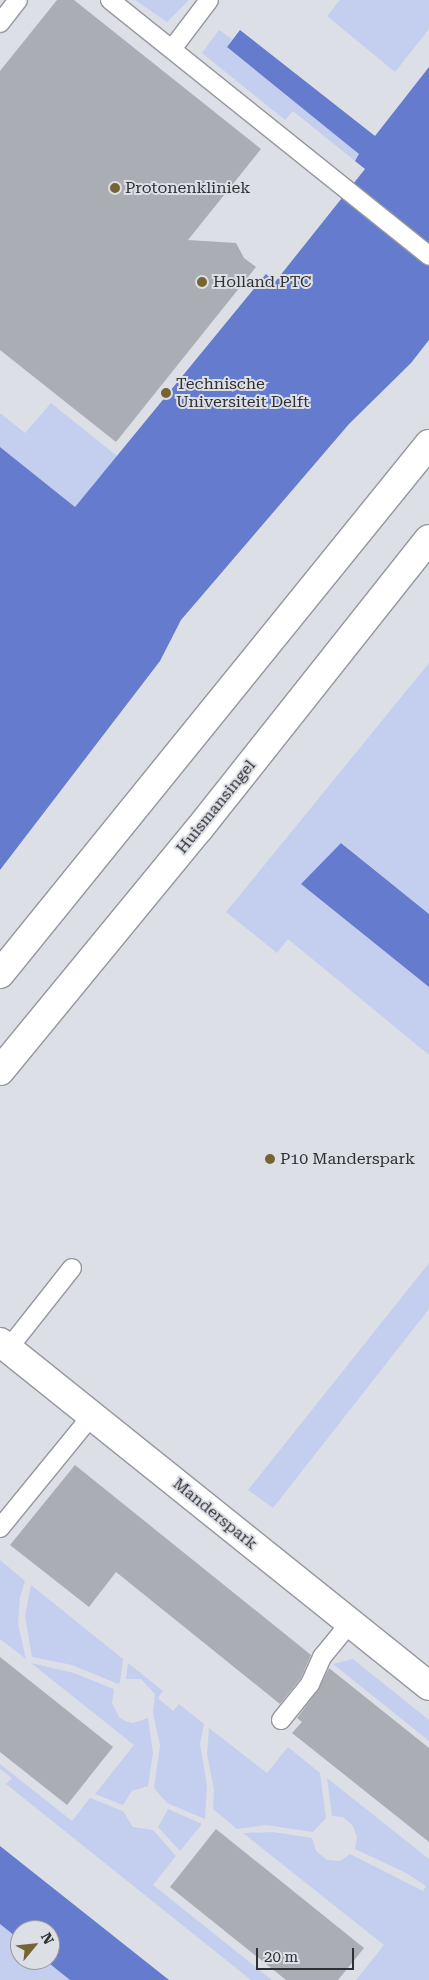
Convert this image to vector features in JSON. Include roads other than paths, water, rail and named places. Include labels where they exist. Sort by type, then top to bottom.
[{"type":"street","points":[[0,974],[429,444]]},
{"type":"street","name":"Huismansingel","points":[[0,1071],[199,829],[429,539]]},
{"type":"street","name":"Manderspark","points":[[4,1346],[429,1686]]},
{"type":"lane","points":[[0,23],[18,0]]},
{"type":"lane","points":[[110,0],[331,175],[429,256]]},
{"type":"lane","points":[[172,49],[209,0]]},
{"type":"lane","points":[[4,1346],[72,1268]]},
{"type":"lane","points":[[0,1528],[92,1415]]},
{"type":"lane","points":[[281,1720],[310,1684],[322,1657],[350,1623]]},
{"type":"water","points":[[240,30],[375,136],[429,67],[429,340],[411,363],[349,424],[181,620],[160,661],[0,870],[0,447],[75,507],[266,274],[275,282],[365,169],[355,161],[359,154],[227,47]]},
{"type":"water","points":[[341,843],[429,914],[429,987],[301,884]]},
{"type":"water","points":[[0,1846],[169,1980],[70,1980],[58,1970],[60,1970],[60,1920],[10,1920],[10,1932],[0,1924]]},
{"type":"place","name":"Protonenkliniek","points":[[115,188]]},
{"type":"place","name":"Holland PTC","points":[[202,282]]},
{"type":"place","name":"Technische Universiteit Delft","points":[[166,393]]},
{"type":"place","name":"P10 Manderspark","points":[[270,1159]]}]
